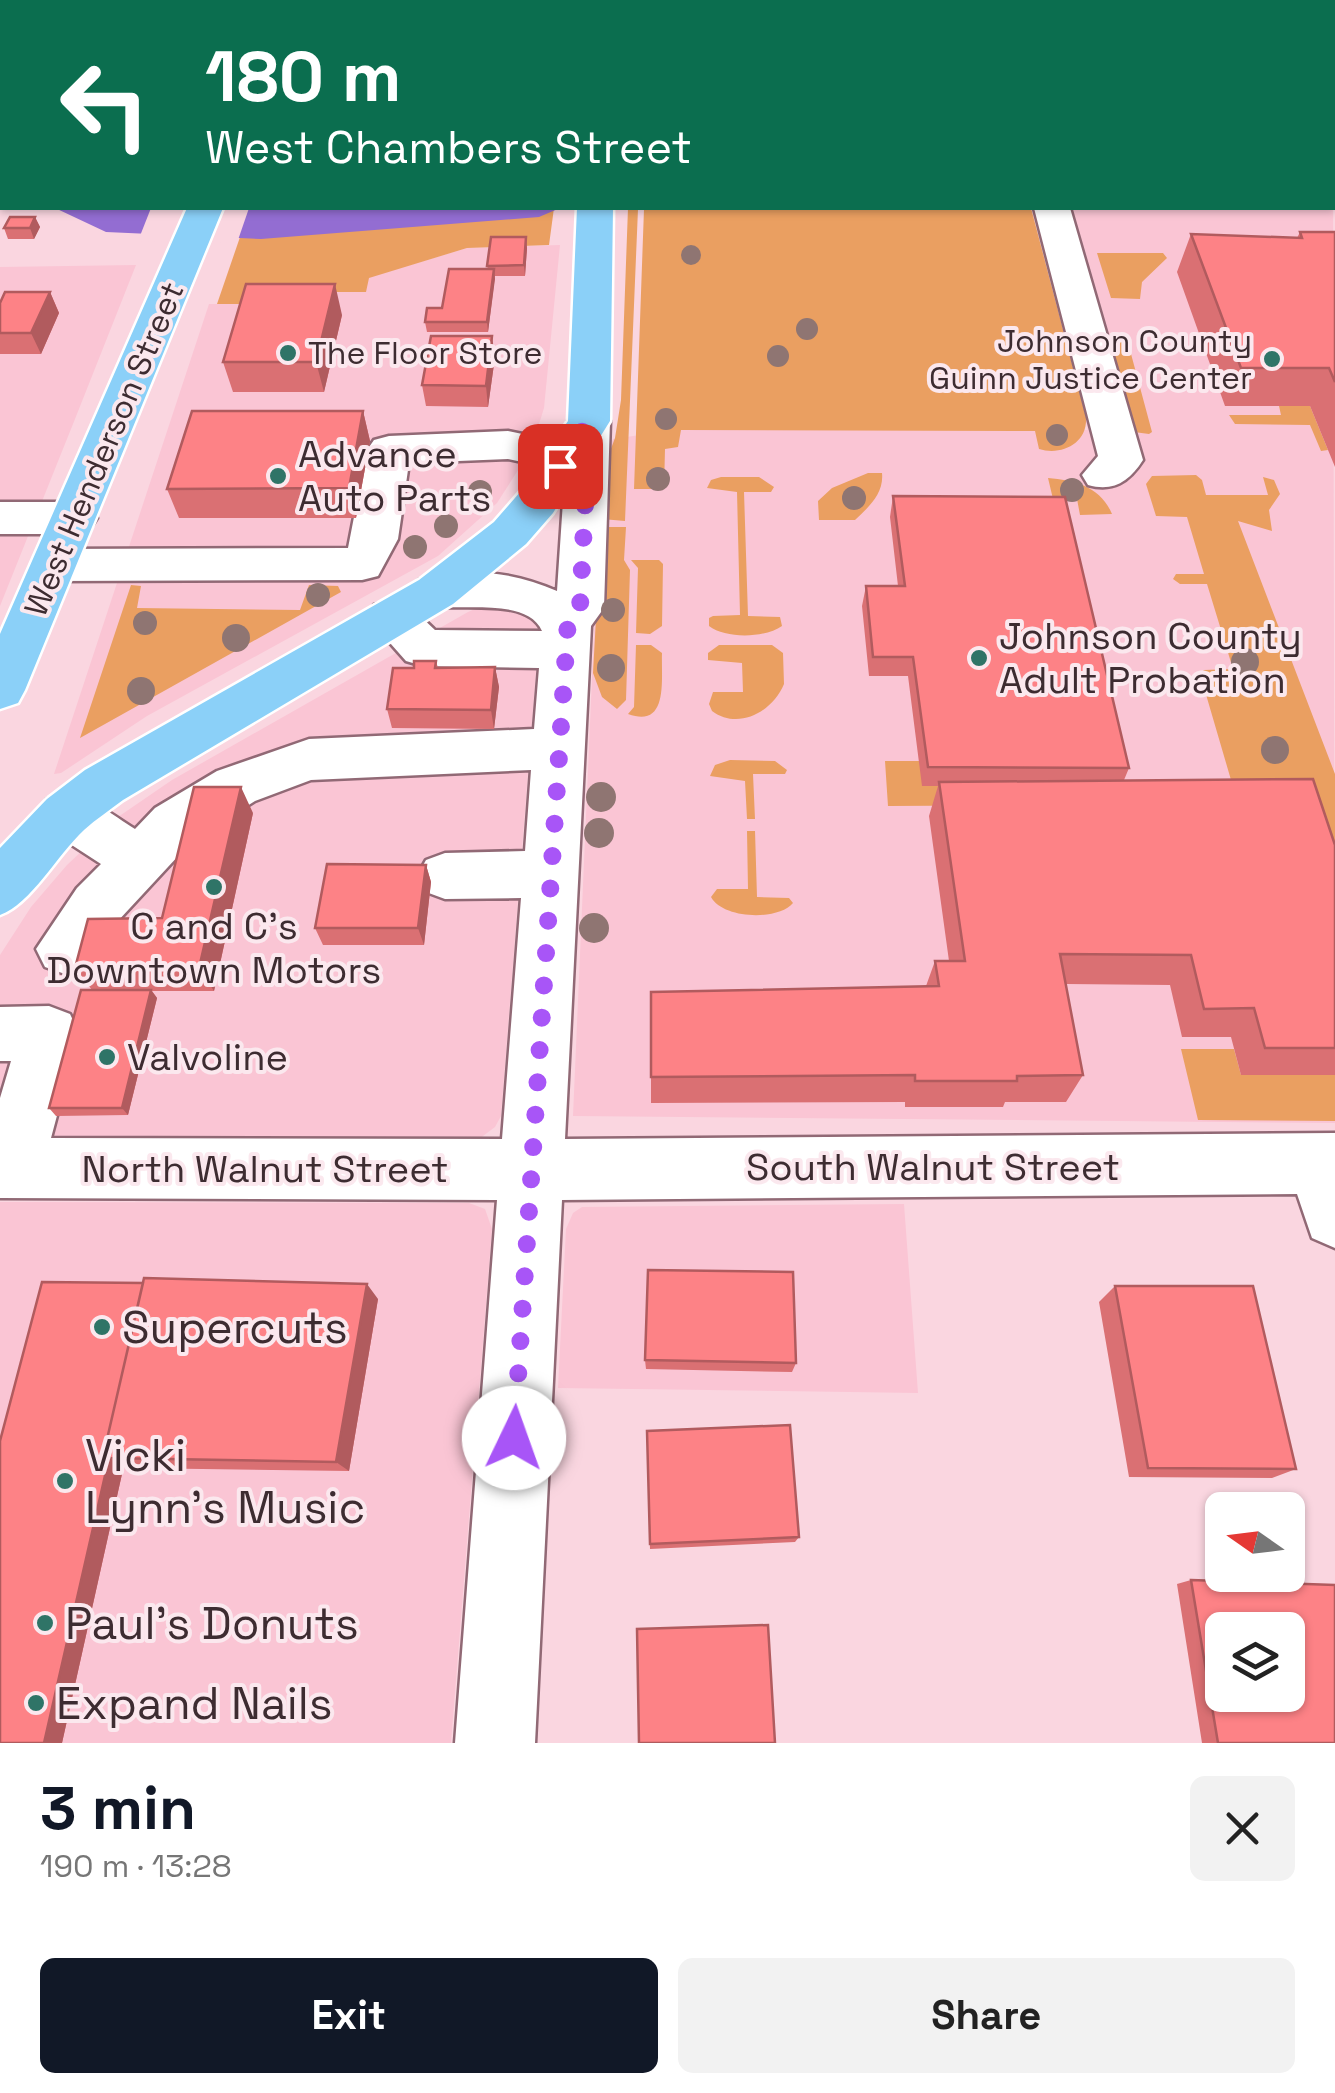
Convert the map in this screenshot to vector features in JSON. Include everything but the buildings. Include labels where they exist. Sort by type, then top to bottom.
[{"type":"main road","name":"West Henderson Street","points":[[0,690],[171,296],[203,210]]},
{"type":"main road","points":[[0,890],[24,856],[66,814],[155,752],[414,604],[510,532],[537,502],[578,439],[595,218]]},
{"type":"street","points":[[1052,210],[1112,469]]},
{"type":"street","points":[[362,564],[376,539],[389,450],[578,439],[580,608],[566,635],[495,1743]]},
{"type":"street","points":[[0,518],[74,518]]},
{"type":"street","points":[[55,565],[362,564],[414,604],[423,648],[566,635]]},
{"type":"street","points":[[65,950],[98,905],[174,824],[236,786],[309,760],[558,748]]},
{"type":"street","points":[[66,814],[139,859]]},
{"type":"street","points":[[445,876],[550,874]]},
{"type":"street","points":[[0,1034],[49,1034],[5,1168]]},
{"type":"street","name":"North Walnut Street","points":[[5,1168],[530,1170]]},
{"type":"street","name":"South Walnut Street","points":[[530,1170],[1330,1181]]},
{"type":"shaded area","points":[[59,210],[555,210],[539,217],[261,239],[106,232]]},
{"type":"shaded area","points":[[249,210],[554,210],[549,245],[467,248],[369,278],[366,292],[321,292],[317,304],[217,304]]},
{"type":"shaded area","points":[[628,210],[638,210],[625,521],[602,519],[603,470],[615,438],[621,400]]},
{"type":"shaded area","points":[[644,210],[1032,210],[1086,417],[1083,434],[1072,445],[1056,451],[1039,449],[1035,431],[681,430],[678,447],[665,449],[664,489],[634,489]]},
{"type":"shaded area","points":[[1033,210],[1333,210],[1335,1123],[573,1116],[601,470],[613,439],[680,429],[1088,430]]},
{"type":"shaded area","points":[[560,245],[544,408],[531,450],[497,503],[438,556],[147,716],[54,774],[209,304],[316,304],[320,292],[467,248]]},
{"type":"shaded area","points":[[1097,253],[1163,253],[1167,258],[1142,282],[1140,299],[1111,298]]},
{"type":"shaded area","points":[[136,265],[75,419],[0,606],[0,267]]},
{"type":"shaded area","points":[[1108,338],[1127,339],[1152,432],[1149,434],[1134,432]]},
{"type":"shaded area","points":[[1279,406],[1310,406],[1328,450],[1321,451],[1310,425],[1235,424],[1229,415],[1281,415]]},
{"type":"shaded area","points":[[868,473],[882,473],[881,487],[861,515],[855,520],[819,520],[818,501],[832,488]]},
{"type":"shaded area","points":[[1196,475],[1202,480],[1206,495],[1268,495],[1263,477],[1274,480],[1280,494],[1269,510],[1272,531],[1238,521],[1335,774],[1335,924],[1236,797],[1200,674],[1204,670],[1233,669],[1207,584],[1180,584],[1173,579],[1176,574],[1204,574],[1187,517],[1156,516],[1146,484],[1152,476]]},
{"type":"shaded area","points":[[759,477],[774,487],[771,492],[744,492],[748,616],[780,617],[782,626],[766,633],[735,635],[709,626],[713,616],[740,615],[737,492],[707,488],[711,480]]},
{"type":"shaded area","points":[[1048,478],[1094,491],[1112,514],[1080,515],[1077,499],[1053,499]]},
{"type":"shaded area","points":[[601,527],[626,527],[624,560],[630,570],[626,700],[617,709],[602,697],[593,673]]},
{"type":"shaded area","points":[[631,560],[659,560],[663,564],[662,626],[650,634],[636,633],[638,568]]},
{"type":"shaded area","points":[[131,585],[141,586],[137,608],[300,610],[309,585],[338,586],[341,592],[80,738]]},
{"type":"shaded area","points":[[498,599],[540,621],[501,1116],[495,1127],[479,1139],[0,1140],[0,955],[31,907],[67,865],[118,817],[172,780],[468,612]]},
{"type":"shaded area","points":[[636,645],[651,645],[662,653],[660,699],[657,708],[641,717],[628,714],[634,707]]},
{"type":"shaded area","points":[[719,645],[772,645],[783,653],[784,684],[764,710],[733,719],[712,711],[709,704],[713,692],[743,692],[742,663],[708,660],[708,653]]},
{"type":"shaded area","points":[[730,760],[775,761],[787,770],[785,774],[753,774],[755,819],[747,819],[745,781],[710,776],[715,765]]},
{"type":"shaded area","points":[[885,761],[919,761],[1034,786],[1038,805],[888,806]]},
{"type":"shaded area","points":[[747,831],[755,831],[757,897],[789,898],[793,903],[786,909],[764,915],[738,913],[727,910],[711,897],[717,889],[748,889]]},
{"type":"shaded area","points":[[1181,1049],[1234,1049],[1241,1075],[1335,1075],[1335,1121],[1198,1120]]},
{"type":"shaded area","points":[[0,1202],[469,1203],[485,1209],[492,1229],[451,1743],[0,1743]]},
{"type":"shaded area","points":[[904,1204],[918,1393],[558,1388],[566,1229],[573,1213],[582,1207]]},
{"type":"pier","points":[[150,210],[248,210],[237,243],[138,241]]},
{"type":"place","name":"The Floor Store","points":[[288,353]]},
{"type":"place","name":"Johnson County Guinn Justice Center","points":[[1272,359]]},
{"type":"place","name":"Advance Auto Parts","points":[[278,476]]},
{"type":"place","name":"Johnson County Adult Probation","points":[[979,658]]},
{"type":"place","name":"C and C's Downtown Motors","points":[[214,887]]},
{"type":"place","name":"Valvoline","points":[[107,1057]]},
{"type":"place","name":"Supercuts","points":[[102,1327]]},
{"type":"place","name":"Vicki Lynn's Music","points":[[65,1481]]},
{"type":"place","name":"Paul's Donuts","points":[[45,1623]]},
{"type":"place","name":"Expand Nails","points":[[36,1703]]},
{"type":"route","points":[[514,1438],[568,620],[580,608],[589,421],[560,466]]}]
